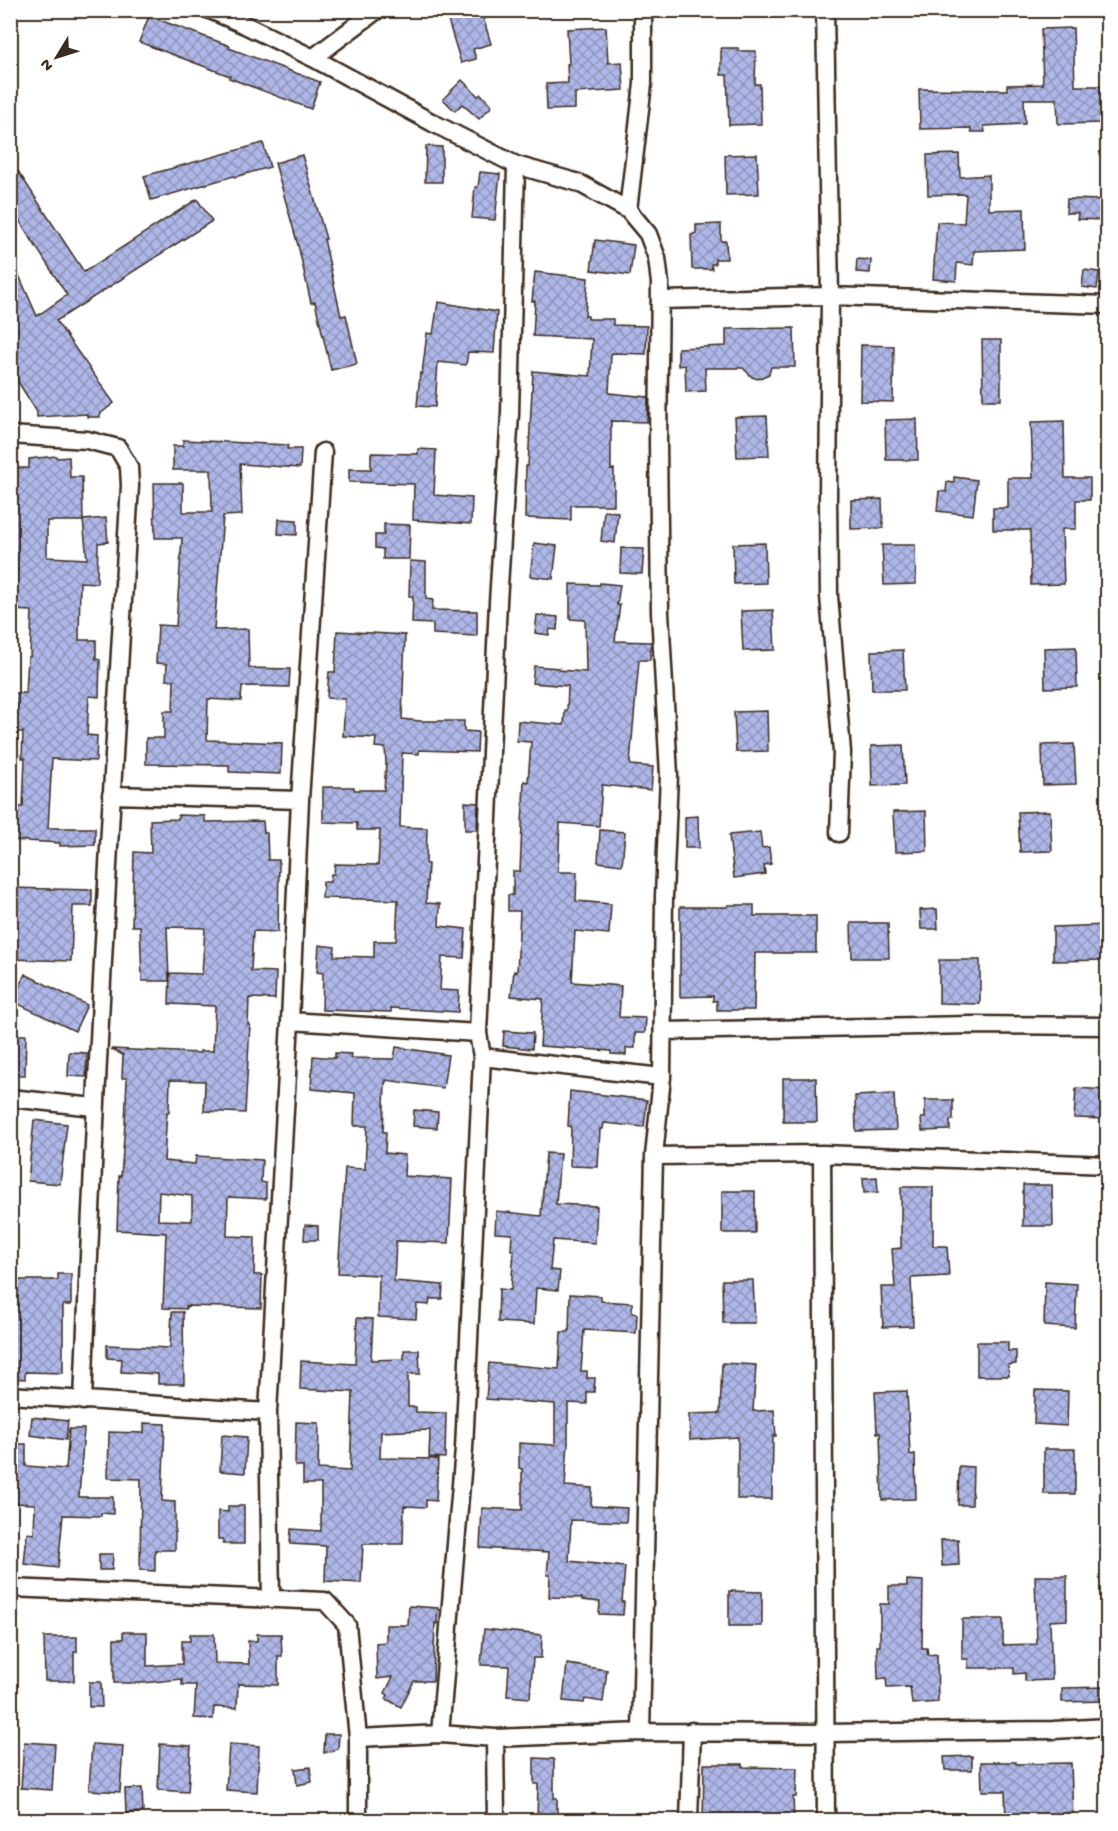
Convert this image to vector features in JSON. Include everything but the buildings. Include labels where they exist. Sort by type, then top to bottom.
[{"type":"street","points":[[210,10],[313,58],[516,165],[579,183],[628,210],[648,234],[658,267],[660,283],[658,442],[660,612],[669,775],[664,896],[662,1077],[654,1156],[641,1732]]},
{"type":"street","points":[[313,58],[377,10]]},
{"type":"street","points":[[628,210],[643,84],[643,10]]},
{"type":"street","points":[[825,10],[830,296],[829,596],[842,752],[839,833]]},
{"type":"street","points":[[440,1734],[464,1449],[482,1057],[478,1033],[498,602],[510,414],[516,165]]},
{"type":"street","points":[[660,300],[830,296],[1107,305]]},
{"type":"street","points":[[10,435],[87,440],[118,448],[129,466],[130,486],[94,1107],[83,1401]]},
{"type":"street","points":[[271,1598],[268,1412],[300,800],[323,452]]},
{"type":"street","points":[[111,795],[300,800]]},
{"type":"street","points":[[290,1021],[478,1033]]},
{"type":"street","points":[[663,1031],[971,1025],[1107,1026]]},
{"type":"street","points":[[482,1057],[662,1077]]},
{"type":"street","points":[[10,1098],[94,1107]]},
{"type":"street","points":[[654,1156],[822,1154],[1107,1165]]},
{"type":"street","points":[[822,1154],[826,1821]]},
{"type":"street","points":[[10,1395],[268,1412]]},
{"type":"street","points":[[10,1588],[325,1601],[347,1625],[358,1738],[358,1821]]},
{"type":"street","points":[[358,1738],[440,1734],[495,1738],[692,1731],[827,1733],[1053,1730],[1107,1727]]},
{"type":"street","points":[[689,1821],[692,1731]]},
{"type":"street","points":[[495,1738],[496,1821]]}]
